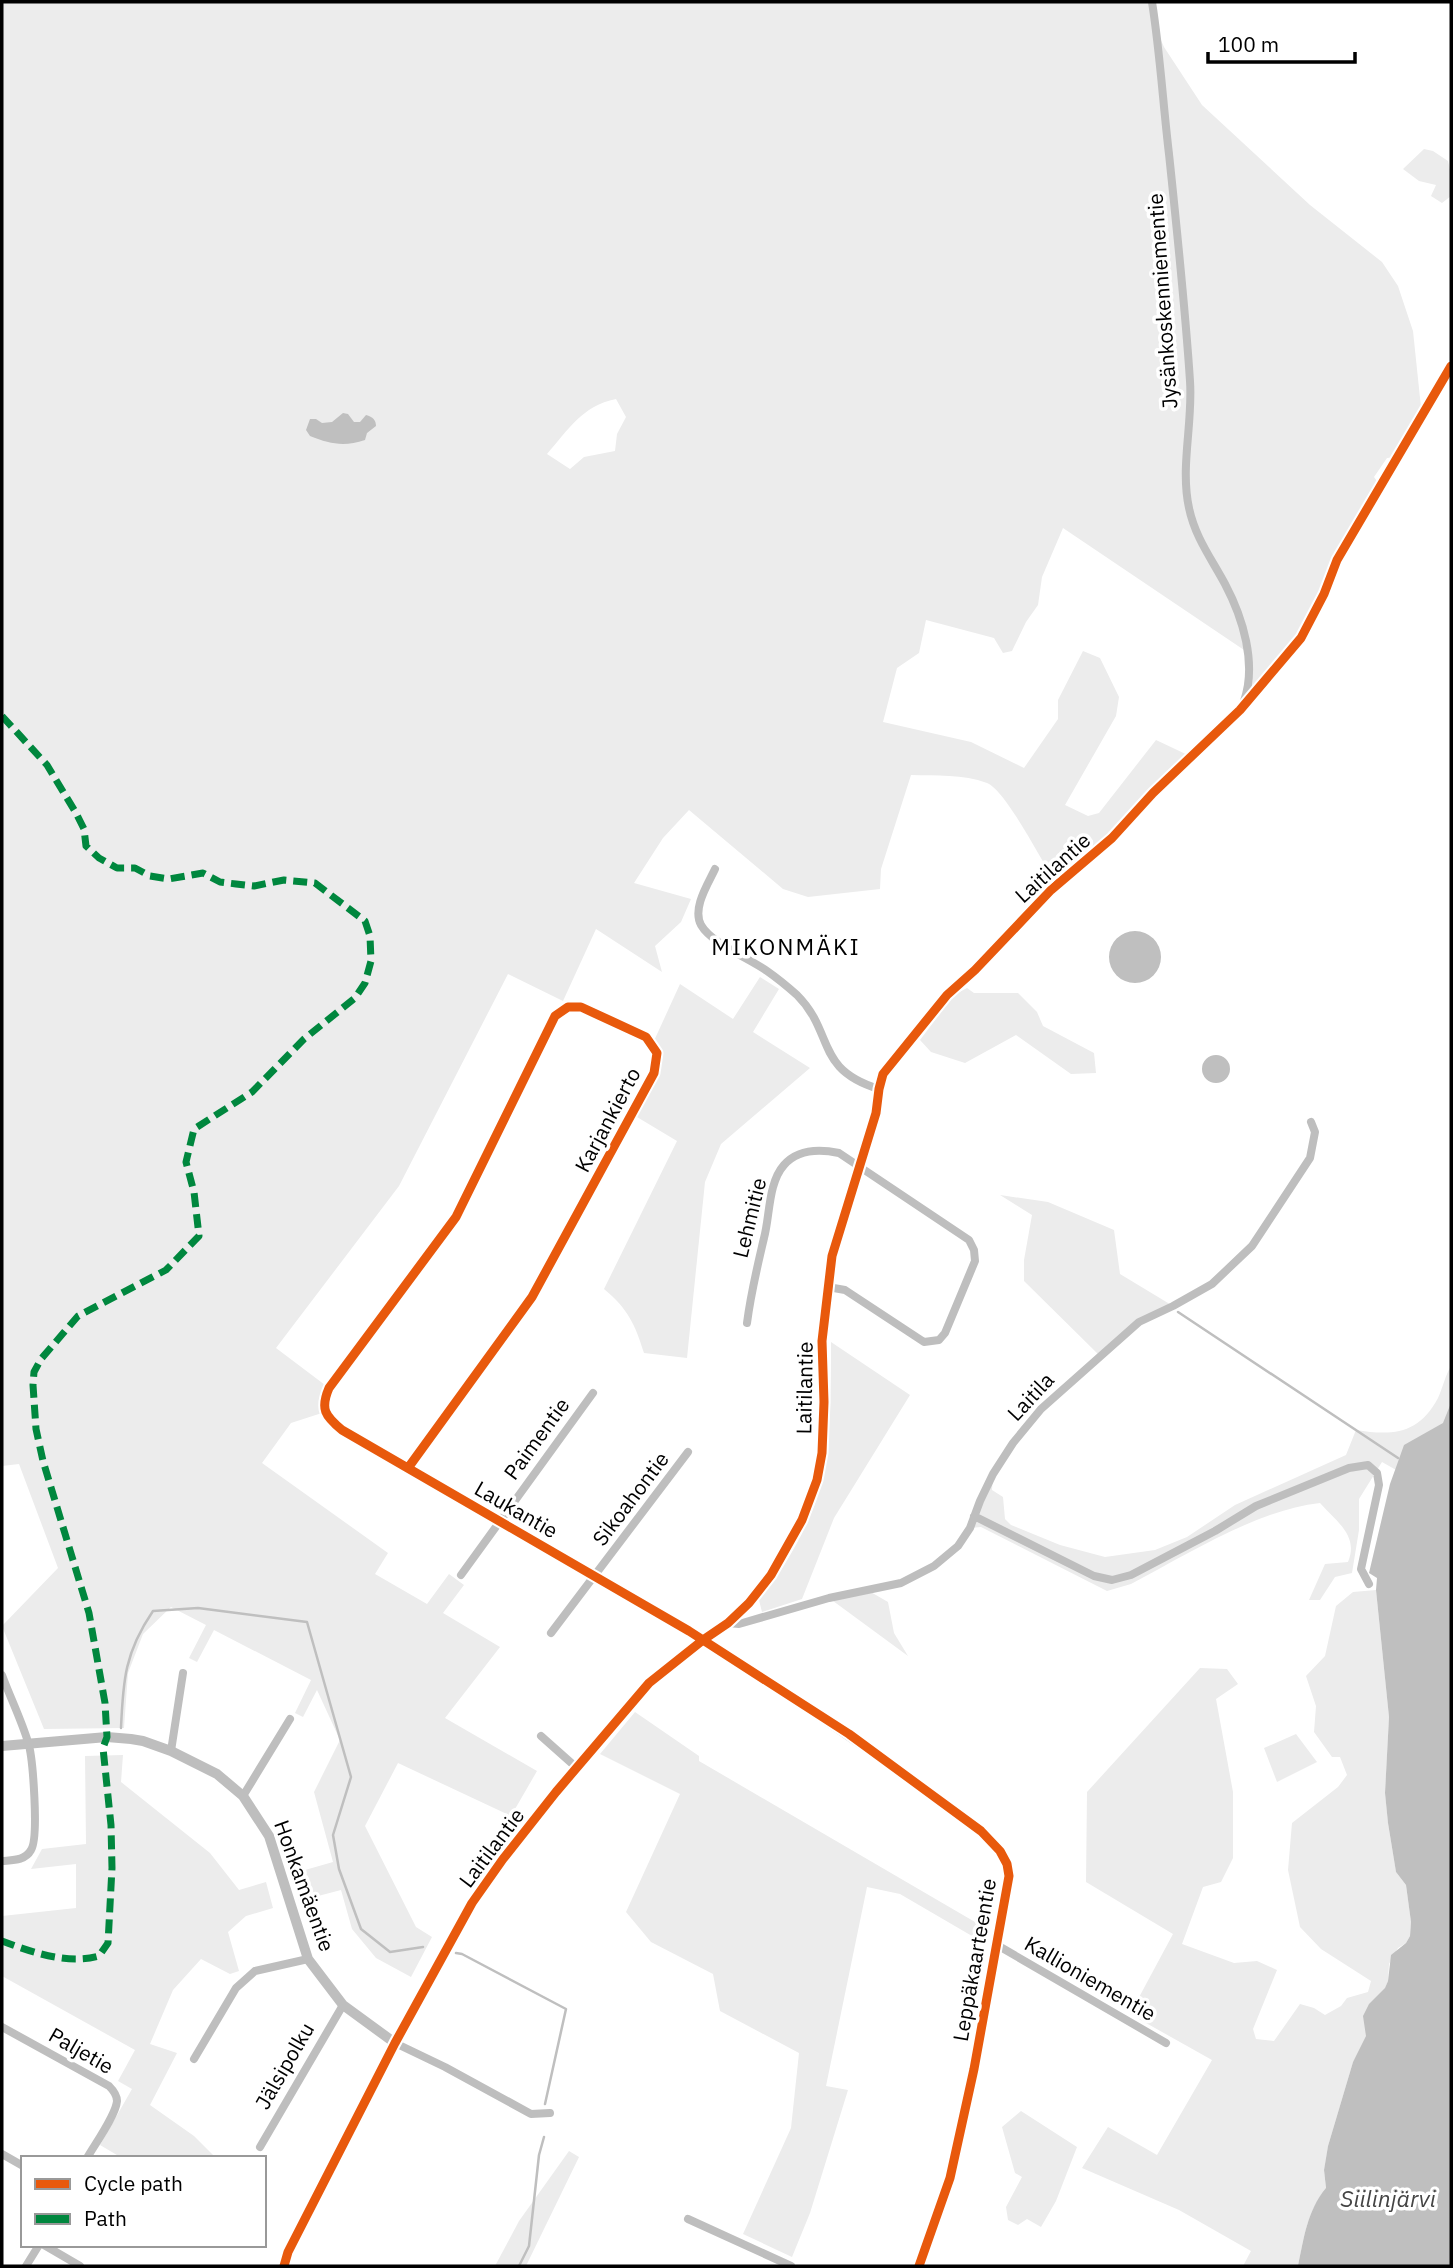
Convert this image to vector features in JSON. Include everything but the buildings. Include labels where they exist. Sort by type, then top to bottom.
[{"type":"street","name":"Jysänkoskenniementie","points":[[1152,2],[1181,269],[1191,390],[1185,489],[1194,529],[1226,586],[1242,629],[1250,673],[1248,690],[1240,710]]},
{"type":"street","name":"Laitilantie","points":[[284,2266],[288,2252],[395,2043],[472,1903],[507,1854],[649,1683],[728,1623],[749,1603],[771,1575],[802,1520],[817,1480],[822,1453],[822,1341],[832,1256],[876,1113],[883,1074],[947,995],[975,970],[1051,890],[1112,838],[1153,793],[1240,710],[1301,638],[1324,594],[1337,560],[1451,366]]},
{"type":"street","points":[[715,869],[698,907],[701,924],[712,937],[767,971],[794,993],[809,1008],[837,1065],[861,1083],[879,1088]]},
{"type":"street","name":"Karjankierto","points":[[324,1400],[329,1388],[457,1217],[555,1016],[568,1007],[581,1007],[646,1037],[653,1043],[657,1053],[654,1073],[552,1261],[532,1297],[408,1468]]},
{"type":"street","name":"Laitila","points":[[728,1623],[739,1624],[829,1598],[901,1583],[934,1566],[958,1546],[970,1528],[993,1474],[1013,1443],[1041,1409],[1139,1322],[1173,1307],[1212,1284],[1252,1246],[1310,1158],[1315,1132],[1311,1122]]},
{"type":"street","name":"Lehmitie","points":[[747,1323],[752,1283],[765,1237],[776,1178],[782,1167],[789,1160],[807,1152],[824,1149],[839,1153],[860,1167]]},
{"type":"street","points":[[828,1287],[845,1290],[924,1342],[931,1342],[939,1340],[945,1333],[975,1261],[969,1240],[860,1167]]},
{"type":"street","name":"Paimentie","points":[[461,1575],[593,1393]]},
{"type":"street","name":"Laukantie","points":[[324,1400],[325,1412],[342,1430],[703,1640]]},
{"type":"street","name":"Sikoahontie","points":[[551,1633],[688,1452]]},
{"type":"street","points":[[974,1516],[1094,1576],[1112,1580],[1131,1575],[1256,1506],[1349,1468],[1368,1465],[1377,1473],[1379,1485],[1361,1569],[1368,1584]]},
{"type":"street","name":"Leppäkaarteentie","points":[[703,1640],[849,1734],[987,1838],[1000,1851],[1007,1864],[1009,1876],[974,2069],[950,2178],[919,2266]]},
{"type":"street","points":[[172,1751],[183,1673]]},
{"type":"street","points":[[2,1675],[29,1743],[36,1830],[33,1849],[18,1860],[2,1861]]},
{"type":"street","points":[[243,1796],[290,1719]]},
{"type":"street","points":[[541,1736],[577,1768]]},
{"type":"street","name":"Honkamäentie","points":[[2,1746],[107,1737],[143,1741],[172,1751],[217,1774],[243,1796],[269,1836],[307,1959],[344,2005],[395,2043],[531,2114],[550,2113]]},
{"type":"street","name":"Kallioniementie","points":[[997,1945],[1166,2043]]},
{"type":"street","points":[[194,2059],[236,1988],[256,1971],[307,1959]]},
{"type":"street","name":"Jälsipolku","points":[[260,2147],[344,2005]]},
{"type":"street","name":"Paljetie","points":[[2,2026],[109,2086],[115,2092],[117,2100],[114,2111],[88,2156]]},
{"type":"street","points":[[2,2154],[21,2165]]},
{"type":"street","points":[[688,2219],[790,2266]]},
{"type":"street","points":[[26,2266],[40,2247]]},
{"type":"street","points":[[45,2247],[80,2266]]},
{"type":"shaded area","points":[[2,2],[1151,2],[1155,27],[1164,47],[1202,105],[1310,205],[1382,262],[1398,286],[1413,331],[1422,417],[1399,457],[1387,458],[1374,477],[1381,487],[1352,533],[1301,638],[1245,700],[1247,652],[1063,528],[1042,577],[1038,605],[1012,651],[1003,653],[994,638],[926,620],[919,653],[897,668],[883,722],[971,742],[1024,768],[1058,719],[1058,700],[1083,651],[1100,658],[1119,697],[1116,716],[1065,805],[1088,816],[1099,813],[1156,740],[1192,757],[1033,909],[1044,863],[1002,796],[987,783],[978,780],[911,775],[881,869],[880,889],[808,897],[783,889],[689,810],[663,838],[634,883],[691,899],[681,922],[655,946],[662,972],[596,929],[563,1001],[508,974],[399,1186],[276,1348],[329,1388],[325,1412],[291,1423],[262,1463],[388,1553],[375,1574],[427,1604],[449,1574],[464,1585],[443,1613],[500,1647],[445,1718],[537,1771],[511,1816],[398,1763],[365,1826],[416,1927],[432,1937],[411,1977],[376,1958],[352,1929],[341,1890],[299,1901],[291,1874],[333,1862],[314,1792],[340,1740],[317,1690],[303,1717],[295,1713],[311,1680],[214,1630],[197,1662],[189,1658],[206,1625],[171,1607],[143,1634],[128,1673],[124,1728],[44,1729],[2,1626],[58,1568],[19,1464],[2,1466]],"holes":[[[616,399],[626,417],[617,434],[615,451],[584,457],[570,469],[547,454],[577,420],[604,402]]]},
{"type":"shaded area","points":[[1424,149],[1433,151],[1448,161],[1451,196],[1442,203],[1431,196],[1436,185],[1419,181],[1403,169]]},
{"type":"shaded area","points":[[760,977],[779,989],[753,1032],[810,1068],[721,1144],[705,1182],[687,1358],[644,1353],[630,1318],[604,1289],[677,1141],[632,1114],[654,1073],[653,1043],[680,984],[733,1019]]},
{"type":"shaded area","points":[[967,988],[974,993],[1018,993],[1037,1012],[1043,1026],[1094,1053],[1096,1073],[1071,1074],[1016,1035],[965,1063],[931,1052],[920,1040],[954,995]]},
{"type":"shaded area","points":[[1000,1195],[1048,1202],[1114,1230],[1120,1274],[1173,1306],[1139,1322],[1101,1357],[1024,1281],[1024,1260],[1032,1215]]},
{"type":"shaded area","points":[[831,1342],[910,1395],[834,1518],[802,1599],[762,1612],[759,1600],[797,1542],[813,1509],[823,1477],[829,1427]]},
{"type":"shaded area","points":[[1451,1366],[1451,1466],[1428,1488],[1382,1462],[1359,1499],[1359,1530],[1352,1573],[1335,1577],[1320,1600],[1309,1600],[1325,1564],[1348,1562],[1351,1544],[1339,1523],[1320,1503],[1272,1514],[1223,1535],[1131,1584],[1107,1591],[981,1527],[970,1528],[993,1474],[992,1490],[1003,1497],[1005,1519],[1011,1525],[1060,1545],[1105,1557],[1155,1550],[1187,1537],[1235,1505],[1346,1455],[1356,1430],[1382,1433],[1413,1426],[1431,1410]]},
{"type":"shaded area","points":[[1376,1590],[1389,1717],[1385,1793],[1396,1872],[1406,1885],[1410,1936],[1406,1943],[1398,1948],[1389,1964],[1388,1981],[1363,2045],[1353,2062],[1328,2146],[1324,2170],[1326,2189],[1310,2216],[1298,2266],[1243,2266],[1251,2251],[1179,2210],[1082,2168],[1108,2127],[1157,2155],[1212,2060],[1130,2014],[1173,1934],[1086,1882],[1087,1792],[1200,1668],[1227,1669],[1238,1684],[1216,1699],[1233,1792],[1233,1858],[1221,1882],[1203,1887],[1182,1944],[1234,1963],[1257,1961],[1277,1970],[1253,2029],[1256,2039],[1274,2041],[1300,2004],[1325,2015],[1341,2006],[1347,1998],[1368,1992],[1371,1981],[1321,1949],[1300,1927],[1288,1870],[1292,1823],[1338,1787],[1347,1775],[1340,1757],[1332,1757],[1314,1732],[1316,1706],[1306,1676],[1325,1656],[1336,1606],[1353,1592]]},
{"type":"shaded area","points":[[869,1591],[888,1602],[894,1633],[908,1656],[829,1598]]},
{"type":"shaded area","points":[[635,1712],[699,1756],[699,1761],[987,1929],[984,1943],[900,1894],[867,1887],[826,2086],[848,2090],[810,2213],[792,2257],[743,2234],[791,2128],[799,2053],[720,2011],[713,1974],[651,1942],[626,1912],[680,1794],[600,1754]]},
{"type":"shaded area","points":[[1296,1734],[1317,1762],[1277,1782],[1264,1748]]},
{"type":"shaded area","points":[[123,1755],[121,1782],[210,1853],[239,1890],[266,1882],[273,1908],[246,1916],[228,1932],[239,1971],[230,1974],[201,1959],[173,1990],[150,2044],[177,2053],[150,2105],[194,2136],[214,2156],[119,2156],[100,2145],[132,2089],[118,2081],[135,2050],[2,1976],[2,1916],[76,1908],[76,1864],[31,1869],[42,1849],[86,1844],[85,1756]]},
{"type":"shaded area","points":[[1021,2111],[1077,2147],[1056,2201],[1041,2227],[1027,2219],[1018,2225],[1008,2220],[1006,2207],[1022,2177],[1015,2173],[1002,2127]]},
{"type":"shaded area","points":[[569,2151],[579,2157],[526,2266],[495,2266],[519,2221]]},
{"type":"water","points":[[343,413],[348,414],[354,422],[360,422],[366,415],[375,420],[376,426],[367,433],[365,440],[344,444],[317,439],[310,436],[306,430],[310,419],[322,423],[332,422]]},
{"type":"water","points":[[1135,931],[1154,938],[1161,957],[1154,976],[1135,983],[1116,976],[1109,957],[1116,938]]},
{"type":"water","points":[[1216,1055],[1226,1059],[1230,1069],[1226,1079],[1216,1083],[1206,1079],[1202,1069],[1206,1059]]},
{"type":"water","name":"Siilinjärvi","points":[[1451,1403],[1451,2266],[1298,2266],[1310,2215],[1326,2188],[1324,2170],[1328,2146],[1353,2062],[1366,2036],[1363,2016],[1369,2004],[1385,1988],[1391,1955],[1406,1943],[1410,1936],[1406,1885],[1396,1872],[1388,1823],[1385,1793],[1389,1717],[1377,1578],[1369,1573],[1390,1484],[1404,1445],[1443,1423]]},
{"type":"waterway","points":[[1178,1312],[1398,1458]]},
{"type":"waterway","points":[[121,1728],[127,1667],[136,1640],[153,1611],[198,1608],[307,1622],[351,1777],[333,1835],[339,1869],[361,1929],[390,1952],[423,1947]]},
{"type":"waterway","points":[[456,1953],[566,2009],[545,2104]]},
{"type":"waterway","points":[[519,2266],[529,2246],[539,2155],[544,2137]]},
{"type":"marked path","points":[[2,716],[47,765],[84,829],[86,846],[99,858],[117,868],[135,868],[150,876],[169,879],[203,873],[220,882],[254,886],[284,880],[315,883],[365,921],[370,936],[371,961],[365,983],[355,998],[304,1039],[252,1092],[194,1129],[186,1162],[194,1192],[199,1236],[166,1270],[78,1316],[41,1359],[34,1372],[36,1429],[43,1461],[89,1613],[105,1703],[107,1737],[103,1748],[111,1825],[112,1868],[108,1943],[99,1956],[75,1959],[37,1953],[2,1941]]},
{"type":"cycle path","points":[[284,2266],[288,2252],[395,2043],[472,1903],[556,1792],[649,1683],[728,1623],[749,1603],[771,1575],[802,1520],[817,1480],[822,1453],[822,1341],[832,1256],[876,1113],[883,1074],[947,995],[975,970],[1051,890],[1112,838],[1153,793],[1240,710],[1301,638],[1324,594],[1337,560],[1451,366]]},
{"type":"cycle path","points":[[408,1468],[532,1297],[654,1073],[657,1053],[646,1037],[581,1007],[568,1007],[555,1016],[456,1217],[329,1388],[325,1401],[326,1412],[342,1430],[689,1631],[849,1734],[981,1831],[1000,1851],[1007,1864],[1009,1876],[974,2069],[950,2178],[919,2266]]},
{"type":"district","name":"MIKONMÄKI","points":[[786,947]]}]
